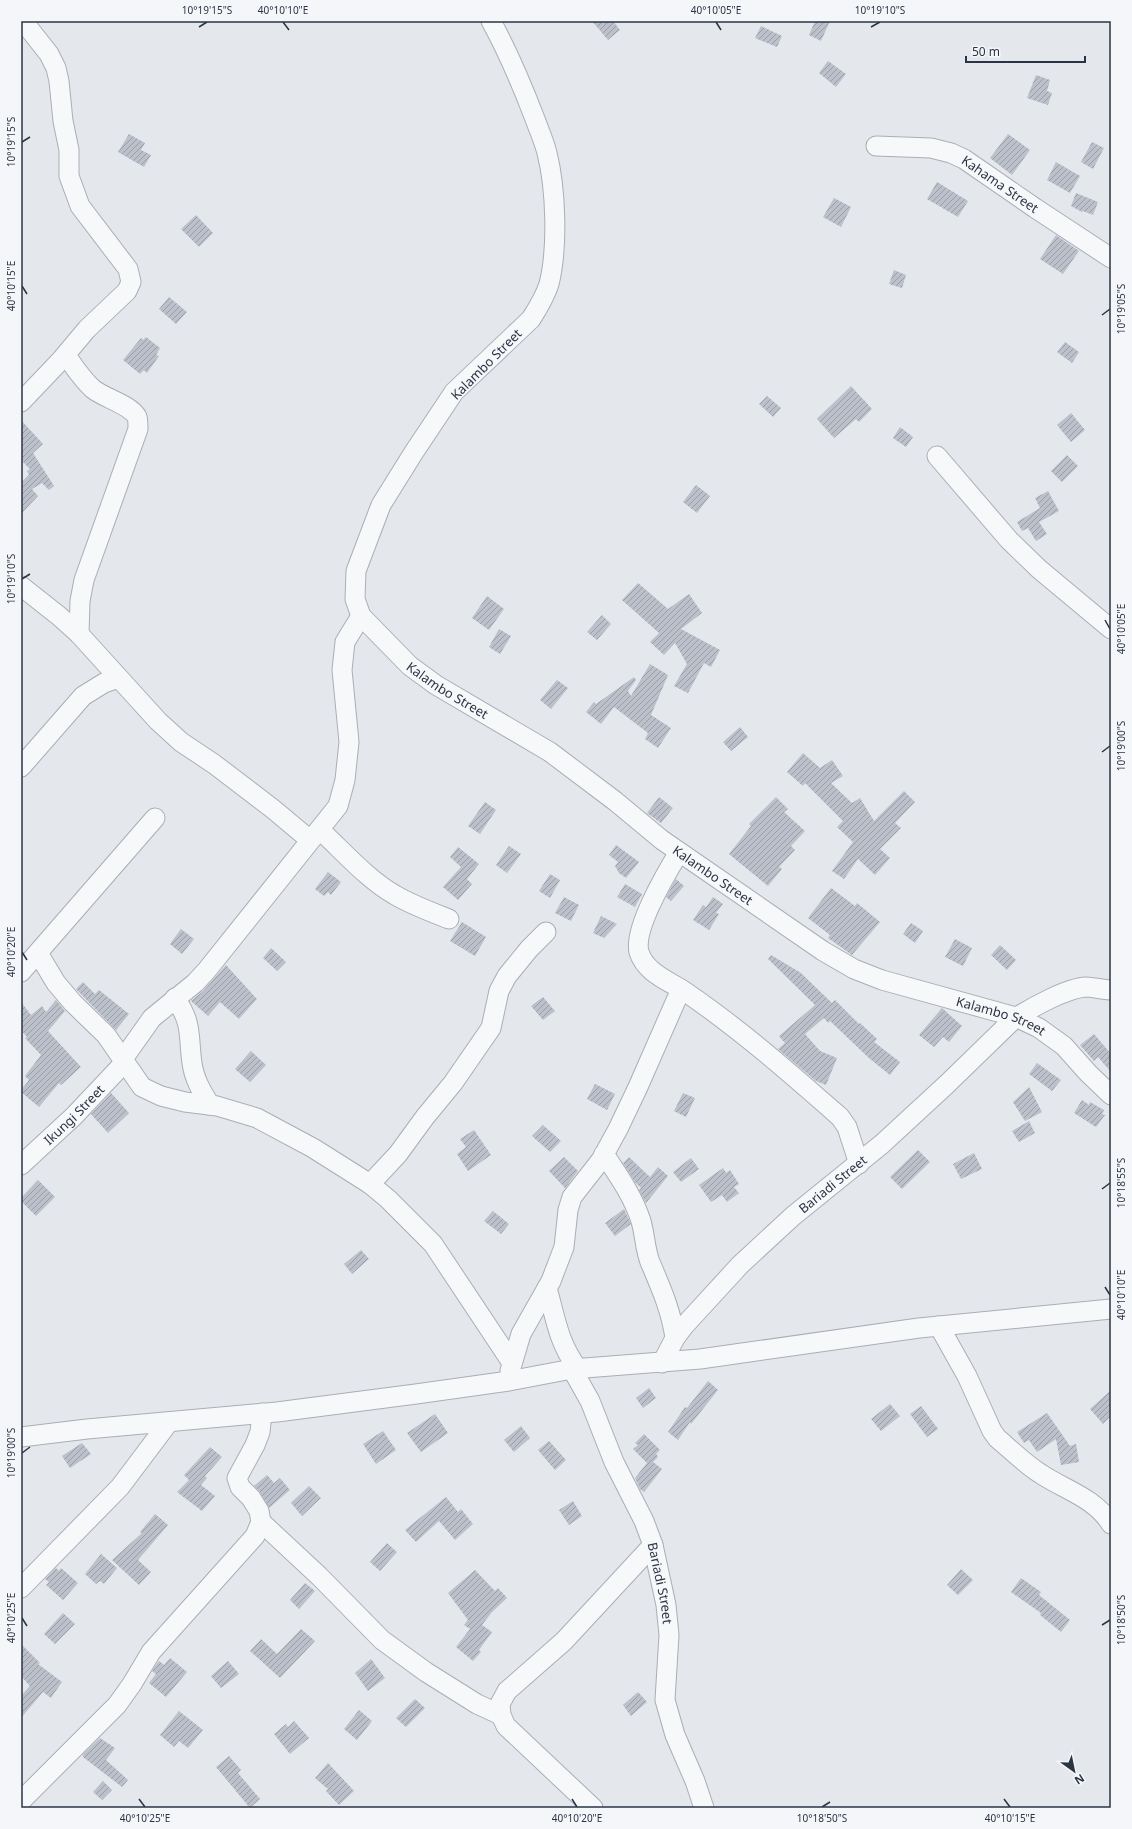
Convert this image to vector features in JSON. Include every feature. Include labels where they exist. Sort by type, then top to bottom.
[{"type":"street","points":[[21,402],[66,355],[88,329],[127,291],[131,282],[128,269],[80,206],[69,176],[70,150],[63,121],[59,81],[56,68],[49,54],[23,21]]},
{"type":"street","name":"Kalambo Street","points":[[491,21],[506,49],[547,153],[553,193],[555,227],[549,284],[540,306],[531,319],[454,392],[381,505],[356,572],[355,599],[361,616],[410,666],[436,685],[550,752],[679,852],[823,951],[854,969],[882,980],[1016,1017],[1039,1028],[1064,1046],[1111,1096]]},
{"type":"street","name":"Kahama Street","points":[[876,146],[931,148],[951,152],[964,159],[1111,258]]},
{"type":"street","points":[[66,355],[80,376],[94,389],[127,408],[137,417],[138,429],[84,580],[80,601],[79,634]]},
{"type":"street","points":[[937,456],[1014,544],[1039,568],[1111,629]]},
{"type":"street","points":[[21,586],[79,634],[158,721],[181,742],[214,764],[273,809],[315,835],[394,895],[422,909],[449,919]]},
{"type":"street","name":"Ikungi Street","points":[[21,1165],[74,1116],[124,1061],[152,1018],[195,983],[207,970],[338,806],[346,780],[349,742],[342,670],[345,642],[361,616]]},
{"type":"street","points":[[22,765],[83,696],[104,683],[118,678]]},
{"type":"street","points":[[21,972],[155,818]]},
{"type":"street","points":[[679,852],[647,912],[641,932],[639,952],[645,963],[656,975],[681,989],[720,1016],[840,1118],[848,1127],[860,1164]]},
{"type":"street","points":[[370,1184],[398,1154],[425,1117],[453,1083],[491,1028],[499,991],[507,976],[546,932]]},
{"type":"street","points":[[38,953],[56,983],[73,1003],[106,1035],[142,1087],[160,1096],[185,1102],[210,1105],[257,1118],[313,1148],[370,1184],[400,1210],[432,1244],[510,1372]]},
{"type":"street","name":"Bariadi Street","points":[[662,1363],[675,1338],[740,1265],[768,1238],[860,1164],[946,1085],[1016,1017],[1032,1008],[1074,990],[1086,987],[1111,990]]},
{"type":"street","points":[[510,1372],[521,1334],[547,1288],[564,1247],[568,1210],[572,1197],[604,1154],[638,1087],[681,989]]},
{"type":"street","points":[[175,998],[185,1013],[189,1025],[192,1063],[195,1078],[210,1105]]},
{"type":"street","points":[[604,1154],[631,1197],[641,1222],[645,1248],[668,1305],[675,1338]]},
{"type":"street","name":"Bariadi Street","points":[[547,1288],[561,1340],[590,1401],[614,1462],[644,1521],[654,1545],[666,1605],[669,1635],[665,1700],[675,1735],[695,1781],[704,1808]]},
{"type":"street","points":[[21,1437],[262,1413],[416,1394],[510,1372],[662,1363],[743,1354],[939,1326],[1111,1309]]},
{"type":"street","points":[[939,1326],[967,1376],[992,1431],[997,1438],[1042,1475],[1092,1503],[1100,1510],[1111,1524]]},
{"type":"street","points":[[21,1801],[38,1786],[117,1705],[132,1684],[151,1652],[255,1536],[261,1522],[259,1511],[251,1498],[240,1487],[237,1478],[255,1445],[260,1432],[262,1413]]},
{"type":"street","points":[[21,1588],[120,1487],[169,1422]]},
{"type":"street","points":[[261,1522],[319,1576],[382,1640],[426,1672],[477,1704],[500,1715]]},
{"type":"street","points":[[593,1808],[506,1726],[500,1715],[500,1704],[507,1691],[564,1641],[654,1545]]},
{"type":"building","points":[[592,21],[613,21],[620,30],[608,40]]},
{"type":"building","points":[[815,21],[830,21],[821,41],[809,35]]},
{"type":"building","points":[[761,26],[782,36],[777,47],[755,38]]},
{"type":"building","points":[[828,61],[846,74],[836,87],[819,73]]},
{"type":"building","points":[[1036,75],[1050,80],[1047,91],[1052,93],[1048,105],[1027,98]]},
{"type":"building","points":[[129,134],[145,143],[141,150],[151,155],[144,167],[118,152]]},
{"type":"building","points":[[1008,134],[1030,150],[1012,175],[990,158]]},
{"type":"building","points":[[1092,142],[1104,148],[1093,169],[1081,162]]},
{"type":"building","points":[[1056,162],[1080,176],[1070,193],[1047,180]]},
{"type":"building","points":[[937,182],[968,201],[958,217],[927,199]]},
{"type":"building","points":[[1076,193],[1098,202],[1093,215],[1083,211],[1082,212],[1071,206]]},
{"type":"building","points":[[834,198],[851,207],[841,227],[823,217]]},
{"type":"building","points":[[196,215],[213,233],[199,247],[181,229]]},
{"type":"building","points":[[1056,235],[1079,251],[1063,274],[1040,259]]},
{"type":"building","points":[[894,270],[906,275],[902,288],[889,284]]},
{"type":"building","points":[[169,297],[187,312],[176,324],[159,309]]},
{"type":"building","points":[[146,337],[160,348],[156,355],[159,356],[147,373],[144,370],[140,374],[123,360],[141,338],[143,340]]},
{"type":"building","points":[[1065,342],[1079,352],[1072,363],[1057,352]]},
{"type":"building","points":[[851,386],[872,409],[859,422],[856,419],[834,438],[817,419]]},
{"type":"building","points":[[767,396],[781,408],[773,417],[759,404]]},
{"type":"building","points":[[1071,413],[1085,430],[1071,442],[1057,425]]},
{"type":"building","points":[[21,420],[43,444],[33,453],[54,486],[49,490],[42,483],[32,489],[38,496],[21,514],[21,479],[23,481],[29,475],[27,471],[30,469],[23,462],[21,464]]},
{"type":"building","points":[[900,427],[913,437],[906,447],[893,438]]},
{"type":"building","points":[[1067,455],[1078,466],[1062,482],[1051,471]]},
{"type":"building","points":[[696,485],[710,496],[697,513],[683,502]]},
{"type":"building","points":[[1048,491],[1059,511],[1039,522],[1047,534],[1036,541],[1028,528],[1022,531],[1017,522],[1040,508],[1035,498]]},
{"type":"building","points":[[638,583],[668,609],[689,594],[702,613],[681,629],[720,650],[711,667],[704,663],[688,693],[674,686],[687,664],[675,643],[664,655],[650,642],[659,633],[622,600]]},
{"type":"building","points":[[487,596],[504,609],[489,630],[472,618]]},
{"type":"building","points":[[602,615],[611,624],[597,640],[587,632]]},
{"type":"building","points":[[499,629],[511,636],[500,654],[489,647]]},
{"type":"building","points":[[650,664],[668,675],[651,715],[671,728],[658,748],[645,739],[648,733],[614,707],[601,724],[586,712],[594,702],[596,704],[634,677],[636,680],[628,691],[631,696]]},
{"type":"building","points":[[557,680],[568,688],[551,709],[540,700]]},
{"type":"building","points":[[740,727],[748,737],[731,751],[723,742]]},
{"type":"building","points":[[803,753],[820,768],[832,760],[843,776],[831,783],[852,803],[860,798],[874,821],[904,791],[915,802],[895,823],[901,828],[880,849],[890,858],[875,875],[858,859],[844,879],[832,871],[853,842],[837,827],[843,821],[805,783],[803,786],[787,772]]},
{"type":"building","points":[[659,797],[673,808],[661,823],[647,813]]},
{"type":"building","points":[[776,797],[788,809],[784,812],[805,831],[791,846],[795,850],[779,867],[782,869],[768,886],[729,854],[751,826],[749,824]]},
{"type":"building","points":[[485,802],[496,810],[480,834],[468,826]]},
{"type":"building","points":[[616,845],[639,862],[626,878],[619,873],[615,866],[618,862],[609,855]]},
{"type":"building","points":[[509,846],[521,854],[507,873],[496,865]]},
{"type":"building","points":[[458,847],[479,864],[467,879],[472,884],[458,900],[443,887],[461,867],[450,857]]},
{"type":"building","points":[[328,872],[341,882],[331,895],[328,892],[324,896],[315,889]]},
{"type":"building","points":[[550,874],[560,880],[550,898],[539,891]]},
{"type":"building","points":[[676,879],[684,886],[671,901],[666,897]]},
{"type":"building","points":[[625,884],[642,894],[635,907],[617,897]]},
{"type":"building","points":[[831,888],[855,906],[857,903],[880,922],[852,955],[828,938],[830,935],[808,918]]},
{"type":"building","points":[[564,897],[579,905],[571,921],[555,913]]},
{"type":"building","points":[[713,897],[723,904],[716,913],[719,914],[709,930],[693,920],[703,905],[706,907]]},
{"type":"building","points":[[601,916],[617,924],[604,938],[593,933]]},
{"type":"building","points":[[462,922],[486,937],[475,956],[450,941]]},
{"type":"building","points":[[911,923],[923,931],[915,943],[903,934]]},
{"type":"building","points":[[181,929],[194,939],[182,954],[170,944]]},
{"type":"building","points":[[955,939],[972,948],[963,966],[945,957]]},
{"type":"building","points":[[1000,945],[1016,960],[1007,970],[991,955]]},
{"type":"building","points":[[271,948],[286,962],[277,971],[263,958]]},
{"type":"building","points":[[771,955],[801,973],[832,1003],[835,1000],[859,1024],[860,1023],[877,1039],[874,1042],[900,1062],[890,1075],[870,1059],[830,1021],[828,1023],[824,1018],[805,1034],[820,1051],[837,1058],[826,1085],[816,1081],[778,1049],[785,1043],[779,1036],[815,1005],[768,959]]},
{"type":"building","points":[[226,965],[257,999],[239,1019],[220,1002],[208,1016],[191,1001],[203,991]]},
{"type":"building","points":[[83,982],[95,994],[99,990],[129,1014],[116,1030],[76,989]]},
{"type":"building","points":[[543,997],[555,1011],[543,1020],[531,1006]]},
{"type":"building","points":[[56,1000],[65,1011],[48,1031],[81,1067],[61,1085],[59,1083],[39,1107],[21,1092],[29,1080],[25,1076],[41,1055],[25,1038],[27,1037],[21,1030],[21,1002],[31,1015],[42,1006],[46,1012]]},
{"type":"building","points":[[942,1008],[962,1026],[949,1042],[943,1037],[934,1047],[919,1035]]},
{"type":"building","points":[[1094,1034],[1111,1054],[1111,1072],[1098,1057],[1094,1061],[1080,1045]]},
{"type":"building","points":[[251,1051],[266,1065],[250,1082],[235,1069]]},
{"type":"building","points":[[1037,1063],[1061,1080],[1052,1091],[1029,1074]]},
{"type":"building","points":[[595,1084],[615,1094],[607,1110],[587,1099]]},
{"type":"building","points":[[1029,1087],[1042,1112],[1025,1121],[1013,1102]]},
{"type":"building","points":[[111,1093],[129,1113],[108,1133],[91,1114]]},
{"type":"building","points":[[683,1093],[695,1098],[686,1117],[674,1111]]},
{"type":"building","points":[[1082,1100],[1089,1105],[1090,1102],[1104,1110],[1102,1114],[1105,1115],[1096,1127],[1074,1113]]},
{"type":"building","points":[[1029,1121],[1035,1133],[1019,1142],[1012,1131]]},
{"type":"building","points":[[543,1125],[561,1141],[550,1152],[532,1136]]},
{"type":"building","points":[[474,1130],[491,1155],[468,1171],[457,1154],[466,1147],[460,1139]]},
{"type":"building","points":[[918,1150],[930,1162],[902,1189],[890,1177]]},
{"type":"building","points":[[974,1153],[982,1169],[961,1179],[953,1164]]},
{"type":"building","points":[[564,1157],[578,1171],[565,1188],[549,1171]]},
{"type":"building","points":[[629,1157],[650,1177],[658,1167],[668,1176],[646,1203],[639,1190],[641,1188],[635,1182],[623,1163]]},
{"type":"building","points":[[691,1158],[699,1169],[681,1182],[673,1172]]},
{"type":"building","points":[[723,1168],[726,1173],[730,1170],[739,1184],[734,1187],[739,1193],[727,1202],[722,1195],[711,1202],[699,1185]]},
{"type":"building","points":[[38,1180],[55,1197],[36,1216],[21,1201],[21,1198]]},
{"type":"building","points":[[624,1209],[631,1224],[615,1236],[605,1223]]},
{"type":"building","points":[[493,1211],[509,1224],[501,1234],[484,1221]]},
{"type":"building","points":[[361,1250],[369,1259],[352,1274],[344,1264]]},
{"type":"building","points":[[708,1381],[718,1390],[691,1424],[690,1422],[678,1440],[668,1432],[685,1407],[687,1408]]},
{"type":"building","points":[[649,1388],[656,1398],[643,1408],[636,1398]]},
{"type":"building","points":[[1111,1390],[1111,1416],[1103,1424],[1090,1409]]},
{"type":"building","points":[[890,1404],[900,1416],[881,1431],[871,1419]]},
{"type":"building","points":[[921,1406],[938,1429],[927,1437],[910,1414]]},
{"type":"building","points":[[1047,1413],[1070,1446],[1076,1444],[1079,1462],[1061,1465],[1056,1439],[1037,1452],[1029,1440],[1024,1443],[1017,1432]]},
{"type":"building","points":[[435,1414],[448,1433],[421,1452],[407,1433]]},
{"type":"building","points":[[521,1426],[530,1438],[514,1452],[504,1440]]},
{"type":"building","points":[[383,1431],[396,1450],[376,1464],[363,1444]]},
{"type":"building","points":[[644,1434],[660,1450],[656,1454],[658,1457],[653,1462],[662,1469],[644,1492],[640,1489],[635,1478],[647,1463],[633,1449],[638,1445],[635,1443]]},
{"type":"building","points":[[549,1441],[566,1460],[555,1470],[538,1450]]},
{"type":"building","points":[[82,1443],[91,1454],[70,1468],[62,1456]]},
{"type":"building","points":[[210,1447],[222,1457],[205,1476],[207,1478],[201,1485],[215,1496],[202,1511],[177,1492],[189,1480],[184,1475]]},
{"type":"building","points":[[267,1475],[274,1483],[280,1478],[290,1490],[269,1508],[260,1492],[254,1486]]},
{"type":"building","points":[[309,1486],[321,1498],[302,1516],[291,1503]]},
{"type":"building","points":[[446,1497],[458,1512],[461,1509],[473,1524],[455,1540],[439,1521],[416,1542],[405,1530]]},
{"type":"building","points":[[573,1501],[582,1516],[569,1525],[559,1510]]},
{"type":"building","points":[[155,1514],[168,1525],[138,1560],[151,1572],[139,1585],[112,1560],[142,1533],[140,1532]]},
{"type":"building","points":[[387,1543],[397,1552],[380,1571],[370,1562]]},
{"type":"building","points":[[101,1554],[117,1568],[104,1584],[100,1581],[96,1584],[85,1574]]},
{"type":"building","points":[[56,1568],[59,1571],[61,1568],[78,1583],[63,1600],[46,1585],[49,1582],[45,1579]]},
{"type":"building","points":[[961,1569],[973,1580],[958,1595],[947,1585]]},
{"type":"building","points":[[475,1570],[495,1591],[498,1588],[507,1598],[492,1612],[482,1625],[492,1632],[479,1650],[481,1652],[473,1661],[456,1647],[470,1629],[464,1625],[468,1620],[448,1593]]},
{"type":"building","points":[[1021,1578],[1041,1592],[1039,1595],[1070,1620],[1061,1632],[1040,1615],[1041,1613],[1011,1592]]},
{"type":"building","points":[[305,1583],[315,1591],[299,1609],[290,1600]]},
{"type":"building","points":[[63,1613],[75,1624],[55,1644],[44,1634]]},
{"type":"building","points":[[301,1629],[315,1641],[280,1678],[250,1651],[261,1639],[277,1654]]},
{"type":"building","points":[[21,1644],[40,1663],[38,1664],[62,1682],[51,1698],[43,1692],[21,1718],[21,1696],[30,1686],[21,1676]]},
{"type":"building","points":[[170,1658],[187,1672],[166,1697],[149,1683],[156,1674],[152,1671],[159,1661],[164,1665]]},
{"type":"building","points":[[371,1659],[385,1678],[368,1691],[355,1673]]},
{"type":"building","points":[[228,1661],[239,1674],[221,1688],[211,1676]]},
{"type":"building","points":[[638,1692],[647,1702],[631,1716],[623,1705]]},
{"type":"building","points":[[415,1699],[425,1708],[406,1727],[396,1718]]},
{"type":"building","points":[[359,1710],[372,1721],[357,1740],[344,1729]]},
{"type":"building","points":[[179,1711],[203,1730],[188,1748],[179,1741],[174,1747],[160,1735]]},
{"type":"building","points":[[294,1721],[309,1738],[290,1754],[274,1734],[286,1724],[288,1727]]},
{"type":"building","points":[[100,1738],[115,1748],[106,1760],[128,1780],[122,1787],[83,1757],[83,1754]]},
{"type":"building","points":[[229,1756],[241,1770],[238,1773],[260,1799],[250,1808],[216,1767]]},
{"type":"building","points":[[328,1763],[354,1791],[339,1805],[326,1791],[328,1789],[315,1778]]},
{"type":"building","points":[[103,1781],[112,1790],[102,1800],[93,1792]]}]
